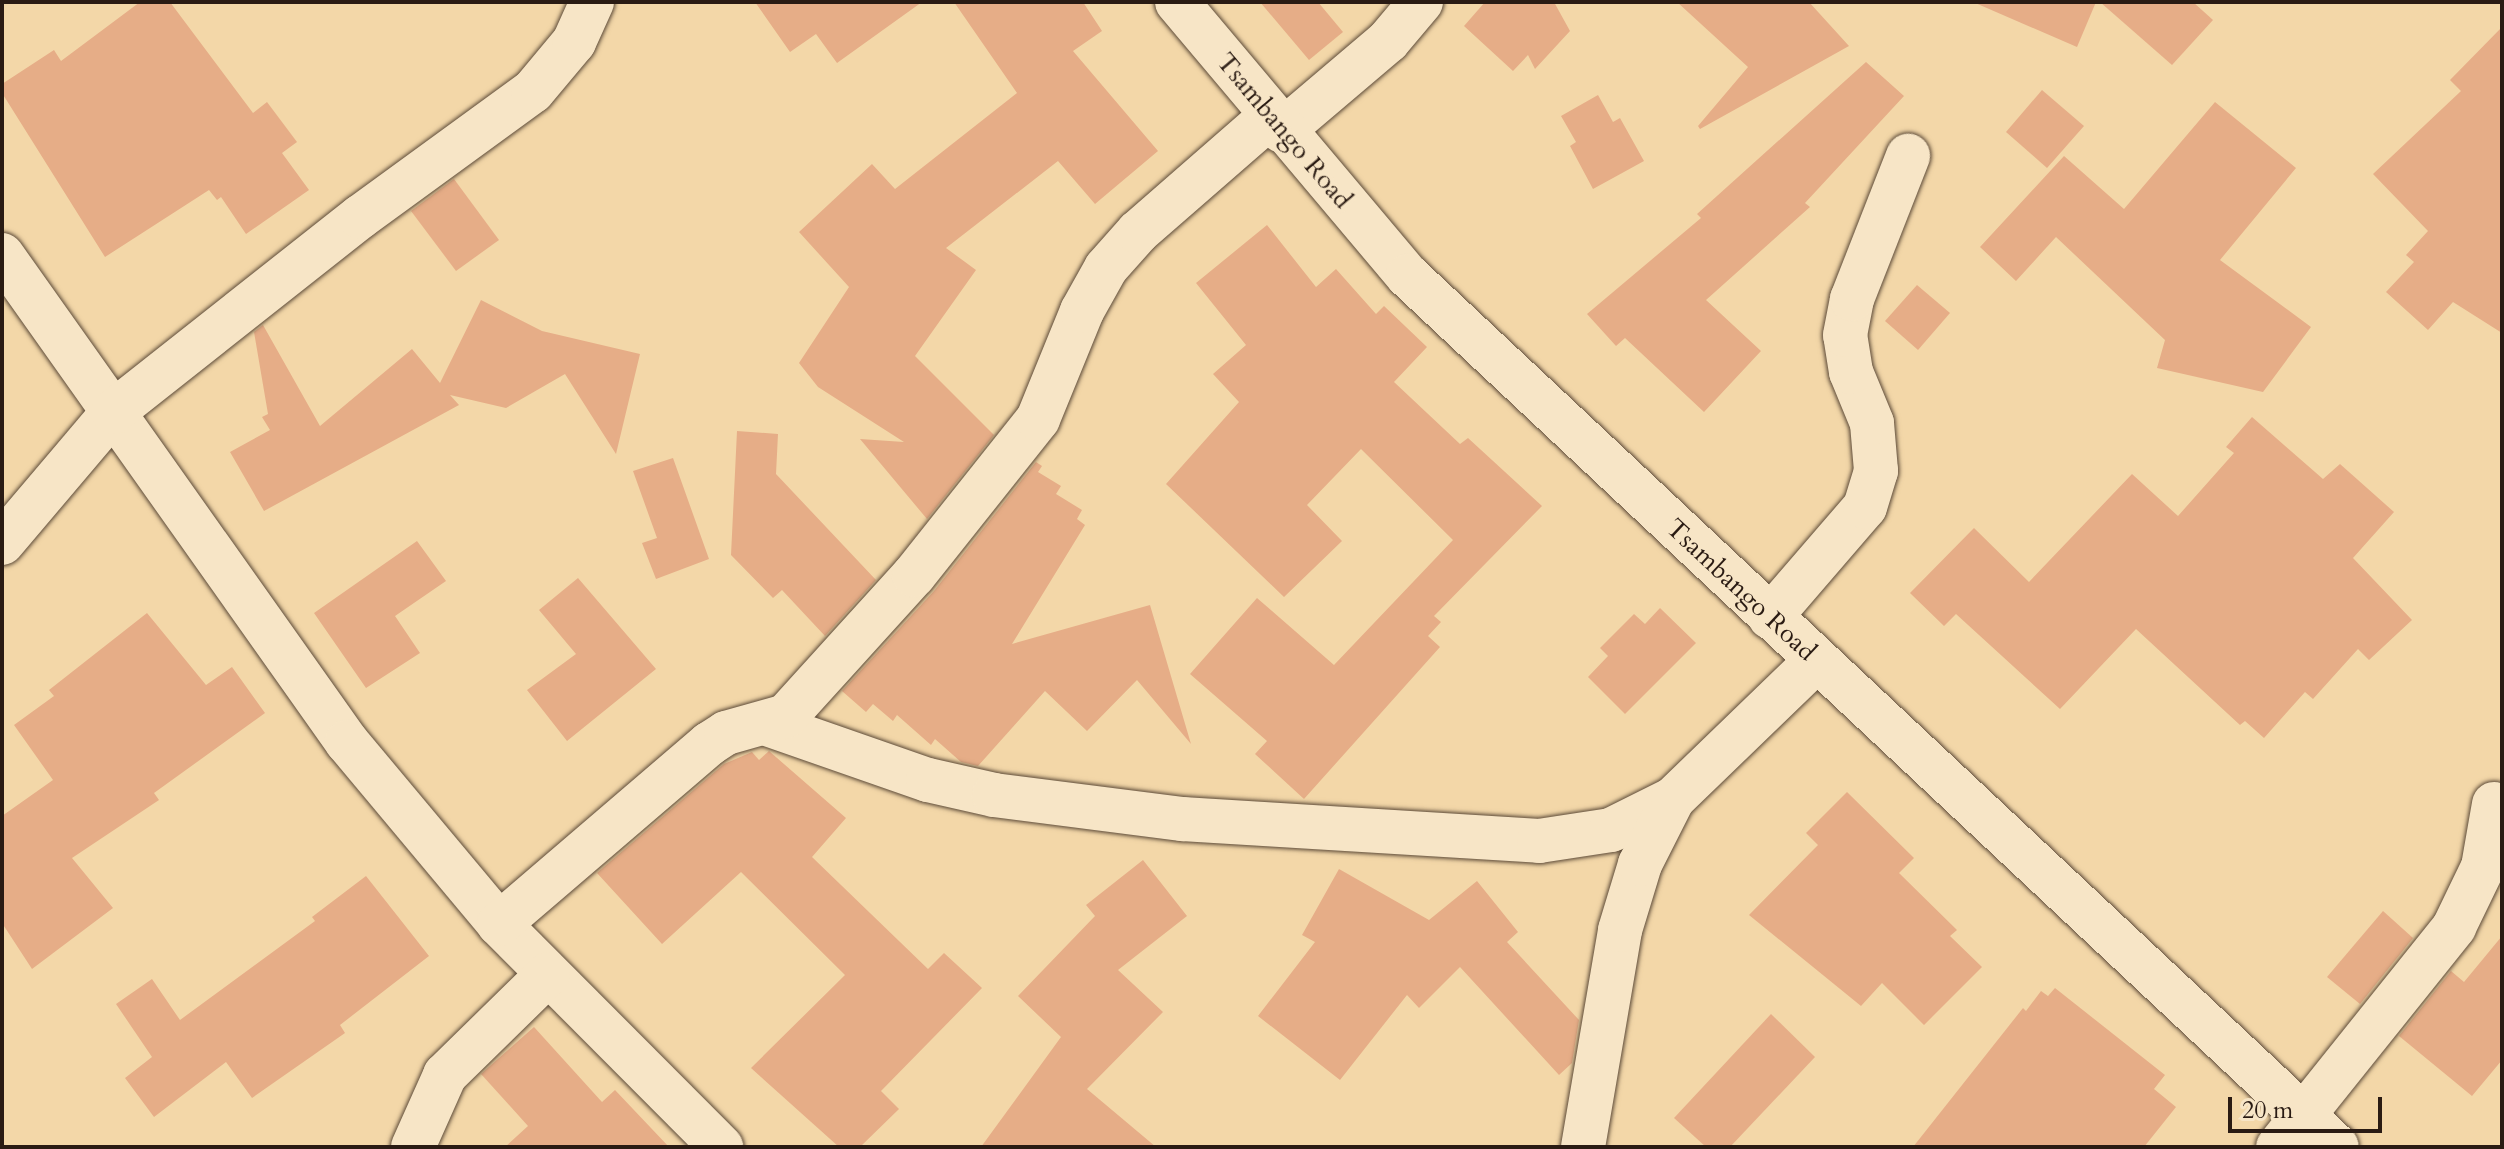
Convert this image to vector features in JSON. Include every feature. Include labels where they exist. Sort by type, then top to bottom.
[{"type":"street","points":[[2,543],[113,412],[360,217],[533,91],[574,42],[592,2]]},
{"type":"street","name":"Tsambango Road","points":[[1177,2],[1408,276],[1816,661],[2306,1138]]},
{"type":"street","points":[[499,924],[709,744],[726,733],[767,724],[786,716],[988,488],[1038,419],[1082,311],[1106,268],[1138,232],[1388,41],[1421,2]]},
{"type":"street","points":[[1770,617],[1865,507],[1876,471],[1872,423],[1851,372],[1845,335],[1852,299],[1908,156]]},
{"type":"street","points":[[2,255],[347,742],[499,924],[721,1147]]},
{"type":"street","points":[[767,724],[928,780],[994,795],[1182,819],[1539,841],[1611,830],[1673,799],[1816,661]]},
{"type":"street","points":[[1583,1147],[1620,930],[1640,864],[1673,799]]},
{"type":"street","points":[[2306,1138],[2454,927],[2483,867],[2494,804]]},
{"type":"street","points":[[413,1147],[445,1075],[548,974]]},
{"type":"building","points":[[140,2],[170,2],[253,113],[267,102],[297,142],[282,153],[309,190],[246,234],[221,197],[217,200],[209,190],[105,257],[2,93],[2,84],[54,50],[61,61]]},
{"type":"building","points":[[755,2],[922,2],[837,63],[816,34],[790,52]]},
{"type":"building","points":[[954,2],[1083,2],[1102,31],[1073,51],[1158,151],[1095,204],[1058,161],[946,248],[976,270],[915,356],[994,435],[927,519],[860,439],[904,442],[818,387],[799,363],[849,287],[799,232],[872,164],[895,189],[1017,93]]},
{"type":"building","points":[[1260,2],[1318,2],[1343,32],[1309,60]]},
{"type":"building","points":[[1485,2],[1554,2],[1570,31],[1535,69],[1528,55],[1513,71],[1464,26]]},
{"type":"building","points":[[1677,2],[1809,2],[1849,46],[1700,129],[1698,126],[1748,67]]},
{"type":"building","points":[[1973,2],[2096,2],[2077,47]]},
{"type":"building","points":[[2100,2],[2193,2],[2213,20],[2172,65]]},
{"type":"building","points":[[2502,27],[2502,333],[2453,302],[2428,330],[2386,292],[2414,262],[2406,255],[2428,231],[2373,174],[2461,91],[2450,80]]},
{"type":"building","points":[[1866,62],[1904,96],[1805,203],[1810,207],[1706,300],[1761,351],[1704,412],[1625,338],[1616,346],[1587,314],[1701,218],[1697,214]]},
{"type":"building","points":[[2042,90],[2084,126],[2047,168],[2006,132]]},
{"type":"building","points":[[1598,95],[1613,122],[1620,118],[1644,161],[1593,189],[1570,146],[1576,142],[1561,116]]},
{"type":"building","points":[[2215,102],[2296,168],[2220,260],[2311,327],[2263,392],[2157,368],[2165,340],[2056,237],[2016,281],[1980,247],[2064,156],[2124,209]]},
{"type":"building","points":[[454,179],[499,240],[456,271],[411,211]]},
{"type":"building","points":[[1267,225],[1316,287],[1336,269],[1376,314],[1384,306],[1427,347],[1394,382],[1460,444],[1468,438],[1542,506],[1434,616],[1441,622],[1428,636],[1440,647],[1304,799],[1255,754],[1267,741],[1190,674],[1257,598],[1334,665],[1453,540],[1361,449],[1307,505],[1342,541],[1284,597],[1166,484],[1239,402],[1213,374],[1246,345],[1196,283]]},
{"type":"building","points":[[1917,285],[1950,313],[1918,350],[1885,321]]},
{"type":"building","points":[[481,300],[542,331],[640,354],[616,454],[565,374],[506,408],[450,395],[459,405],[264,511],[230,452],[270,430],[262,417],[268,414],[254,332],[263,325],[320,426],[412,349],[440,383]]},
{"type":"building","points":[[2252,417],[2323,479],[2340,464],[2394,512],[2353,558],[2412,620],[2369,660],[2358,649],[2313,699],[2305,692],[2264,738],[2245,721],[2240,725],[2136,629],[2060,709],[1956,614],[1944,626],[1910,593],[1974,528],[2029,582],[2132,474],[2178,516],[2234,453],[2226,447]]},
{"type":"building","points":[[737,431],[778,434],[776,474],[876,580],[825,636],[782,590],[773,598],[731,555]]},
{"type":"building","points":[[673,458],[709,559],[656,579],[642,543],[657,538],[633,471]]},
{"type":"building","points":[[1036,462],[1042,466],[1038,472],[1061,486],[1056,494],[1082,510],[1077,519],[1085,525],[1012,644],[1150,605],[1191,744],[1137,680],[1087,731],[1045,691],[978,766],[961,762],[935,739],[931,745],[897,715],[893,721],[873,704],[866,712],[842,691],[934,591]]},
{"type":"building","points":[[417,541],[446,581],[395,616],[420,653],[366,688],[314,613]]},
{"type":"building","points":[[578,578],[656,669],[567,741],[527,690],[576,654],[539,610]]},
{"type":"building","points":[[1660,608],[1696,643],[1625,714],[1588,677],[1608,656],[1600,648],[1634,614],[1645,624]]},
{"type":"building","points":[[147,613],[206,685],[232,667],[265,713],[154,793],[159,800],[72,858],[113,908],[32,969],[2,923],[2,816],[53,780],[14,725],[54,696],[49,690]]},
{"type":"building","points":[[769,751],[846,818],[812,857],[928,969],[944,953],[982,988],[881,1091],[899,1109],[860,1147],[839,1147],[751,1068],[845,975],[741,872],[662,944],[597,873],[724,764],[752,752],[759,760]]},
{"type":"building","points":[[1847,792],[1914,858],[1899,873],[1957,930],[1950,936],[1982,967],[1924,1025],[1882,983],[1861,1006],[1749,915],[1818,845],[1806,833]]},
{"type":"building","points":[[1143,860],[1187,916],[1118,970],[1163,1012],[1087,1089],[1156,1147],[981,1147],[1061,1037],[1018,996],[1095,916],[1086,905]]},
{"type":"building","points":[[1339,869],[1429,920],[1477,881],[1518,932],[1507,942],[1579,1020],[1572,1063],[1559,1075],[1460,967],[1419,1008],[1407,995],[1340,1080],[1258,1016],[1315,942],[1302,935]]},
{"type":"building","points":[[366,876],[429,956],[340,1025],[345,1033],[252,1098],[226,1062],[154,1117],[125,1078],[152,1057],[116,1004],[152,979],[180,1020],[315,921],[312,917]]},
{"type":"building","points":[[2383,911],[2413,938],[2360,1004],[2327,977]]},
{"type":"building","points":[[2502,936],[2502,1060],[2472,1096],[2399,1036],[2451,971],[2464,982]]},
{"type":"building","points":[[2055,988],[2165,1075],[2154,1089],[2176,1107],[2144,1147],[1913,1147],[2023,1008],[2026,1011],[2041,991],[2048,996]]},
{"type":"building","points":[[1771,1014],[1815,1057],[1730,1147],[1706,1147],[1674,1118]]},
{"type":"building","points":[[534,1027],[602,1102],[615,1090],[669,1147],[505,1147],[528,1126],[481,1074]]}]
